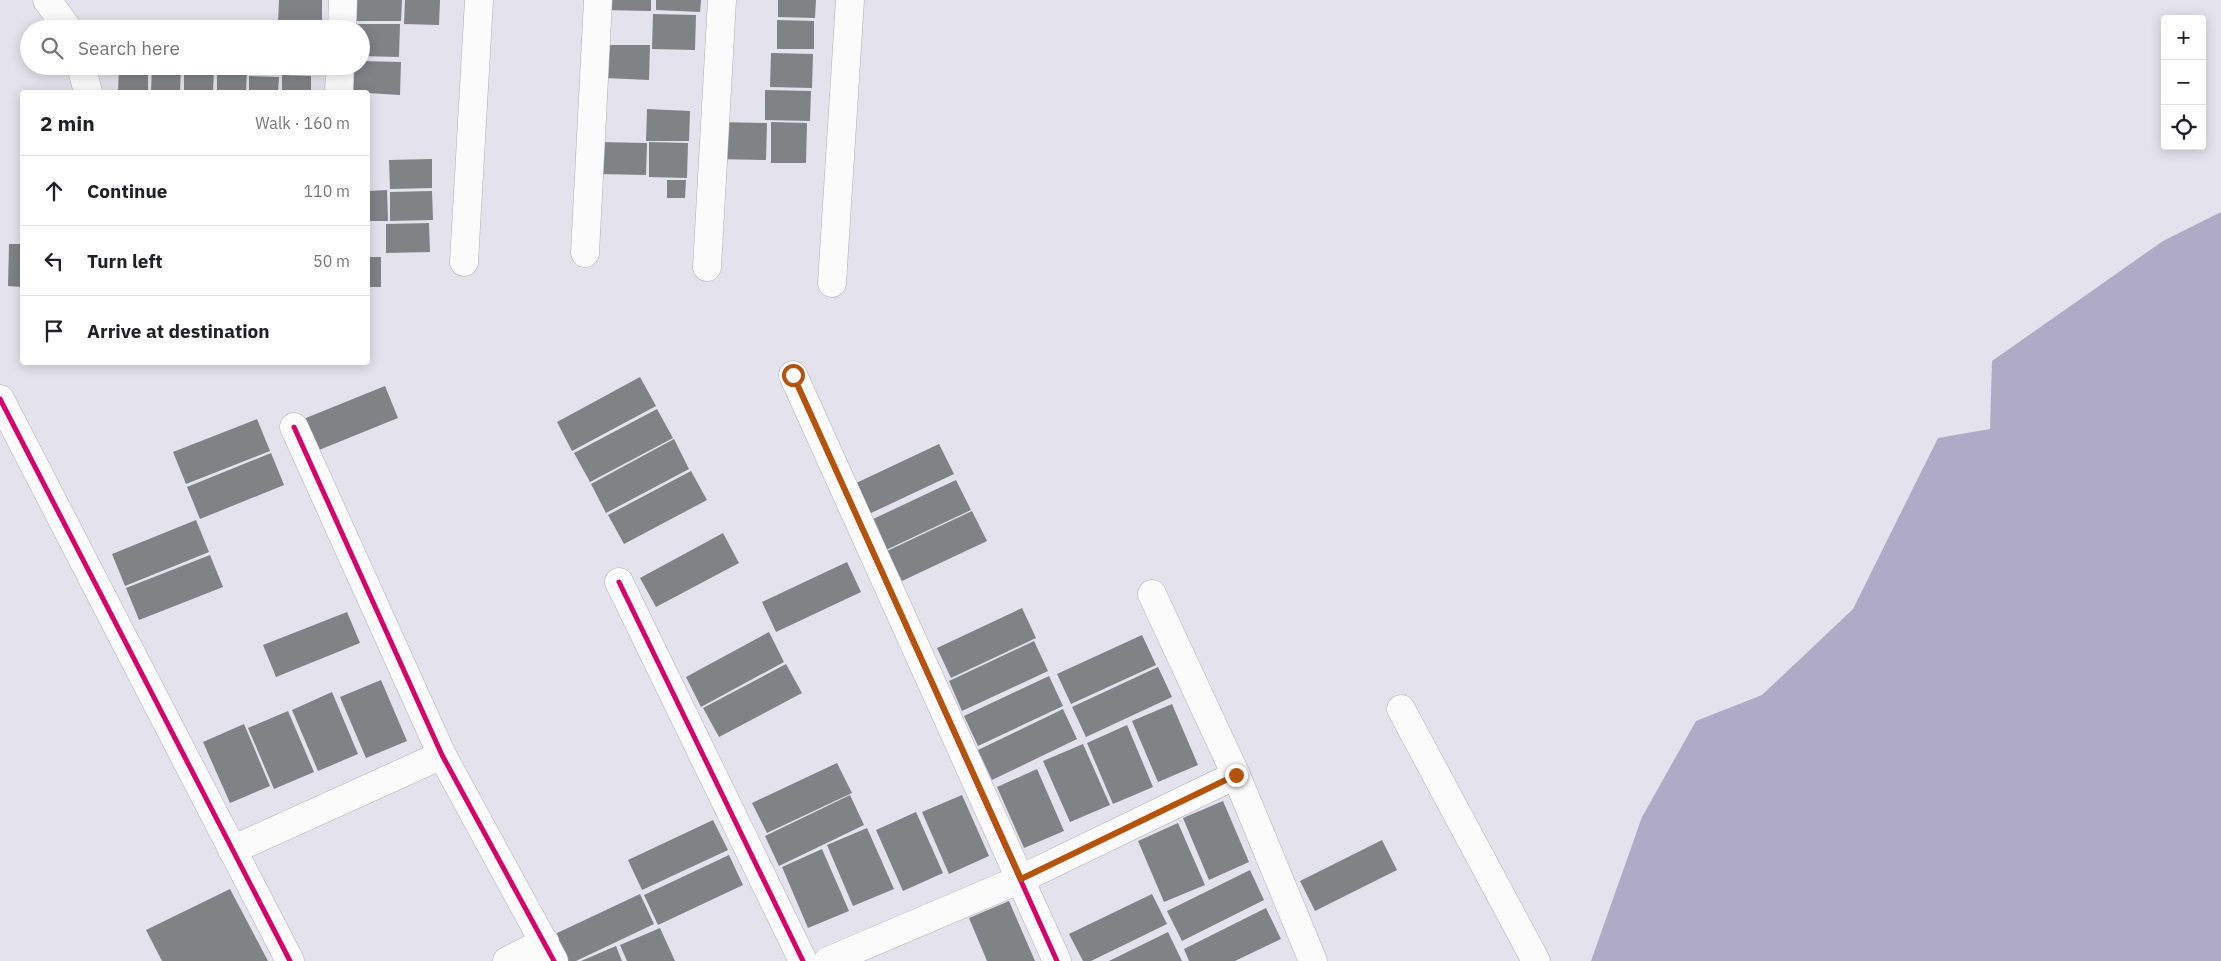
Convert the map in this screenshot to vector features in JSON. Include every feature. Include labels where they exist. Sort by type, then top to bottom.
[{"type":"street","points":[[47,0],[61,20]]},
{"type":"street","points":[[342,20],[343,0]]},
{"type":"street","points":[[464,262],[479,0]]},
{"type":"street","points":[[585,252],[598,0]]},
{"type":"street","points":[[707,267],[722,0]]},
{"type":"street","points":[[832,283],[850,0]]},
{"type":"street","points":[[83,75],[87,90]]},
{"type":"street","points":[[339,90],[340,75]]},
{"type":"street","points":[[793,375],[1057,961]]},
{"type":"street","points":[[0,399],[290,961]]},
{"type":"street","points":[[294,427],[442,755],[550,952],[507,961]]},
{"type":"street","points":[[619,582],[803,961]]},
{"type":"street","points":[[1152,594],[1236,775],[1313,961]]},
{"type":"street","points":[[1401,708],[1536,961]]},
{"type":"street","points":[[232,850],[442,755]]},
{"type":"street","points":[[828,961],[1021,879],[1236,775]]},
{"type":"shaded area","points":[[2221,212],[2221,961],[1591,961],[1642,817],[1696,721],[1762,695],[1853,609],[1938,438],[1990,429],[1992,361],[2163,241]]},
{"type":"building","points":[[279,0],[322,0],[322,20],[278,20]]},
{"type":"building","points":[[347,0],[402,0],[401,21],[346,20]]},
{"type":"building","points":[[405,0],[440,0],[439,25],[404,24]]},
{"type":"building","points":[[603,0],[651,0],[651,11],[602,10]]},
{"type":"building","points":[[656,0],[701,0],[700,12],[656,10]]},
{"type":"building","points":[[778,0],[816,0],[815,18],[778,17]]},
{"type":"building","points":[[653,14],[696,15],[695,50],[652,49]]},
{"type":"building","points":[[777,20],[814,21],[814,49],[777,49]]},
{"type":"building","points":[[370,24],[400,24],[399,57],[370,56]]},
{"type":"building","points":[[606,45],[650,45],[649,80],[605,78]]},
{"type":"building","points":[[771,53],[813,54],[812,88],[770,87]]},
{"type":"building","points":[[370,61],[401,62],[400,95],[370,93],[370,90],[351,90],[351,75],[370,75]]},
{"type":"building","points":[[119,75],[148,75],[148,90],[118,90]]},
{"type":"building","points":[[152,75],[181,75],[180,90],[151,90]]},
{"type":"building","points":[[184,75],[214,75],[213,90],[184,90]]},
{"type":"building","points":[[217,75],[247,75],[246,90],[217,90]]},
{"type":"building","points":[[282,75],[311,76],[311,90],[282,90]]},
{"type":"building","points":[[249,76],[279,77],[278,90],[249,90]]},
{"type":"building","points":[[765,90],[811,91],[810,121],[765,120]]},
{"type":"building","points":[[647,109],[690,111],[689,141],[646,141]]},
{"type":"building","points":[[717,122],[767,123],[766,160],[716,159]]},
{"type":"building","points":[[771,122],[807,123],[806,163],[771,163]]},
{"type":"building","points":[[599,142],[647,143],[646,175],[598,174]]},
{"type":"building","points":[[649,142],[688,143],[687,178],[649,177]]},
{"type":"building","points":[[432,159],[432,188],[390,189],[389,160]]},
{"type":"building","points":[[667,180],[686,180],[685,198],[667,198]]},
{"type":"building","points":[[387,190],[388,221],[370,221],[370,191]]},
{"type":"building","points":[[432,191],[433,220],[390,221],[390,192]]},
{"type":"building","points":[[429,223],[430,252],[386,253],[386,224]]},
{"type":"building","points":[[9,244],[20,244],[20,287],[8,286]]},
{"type":"building","points":[[370,257],[381,257],[381,287],[370,287]]},
{"type":"building","points":[[640,377],[656,406],[572,451],[557,422]]},
{"type":"building","points":[[385,386],[398,418],[314,452],[301,420]]},
{"type":"building","points":[[657,409],[673,438],[590,482],[574,453]]},
{"type":"building","points":[[257,419],[270,451],[186,484],[173,452]]},
{"type":"building","points":[[674,439],[689,469],[606,513],[591,484]]},
{"type":"building","points":[[939,444],[954,474],[869,514],[854,484]]},
{"type":"building","points":[[271,453],[284,485],[200,519],[187,487]]},
{"type":"building","points":[[691,471],[707,500],[624,544],[608,515]]},
{"type":"building","points":[[956,480],[971,510],[886,550],[871,520]]},
{"type":"building","points":[[972,511],[987,541],[902,581],[887,551]]},
{"type":"building","points":[[196,520],[209,552],[125,586],[112,554]]},
{"type":"building","points":[[723,533],[739,563],[656,607],[640,578]]},
{"type":"building","points":[[210,555],[223,587],[139,620],[126,588]]},
{"type":"building","points":[[847,562],[861,592],[776,632],[762,602]]},
{"type":"building","points":[[1022,608],[1036,638],[951,678],[937,648]]},
{"type":"building","points":[[347,612],[360,643],[276,677],[263,645]]},
{"type":"building","points":[[769,632],[784,662],[701,707],[686,677]]},
{"type":"building","points":[[1142,635],[1156,665],[1071,704],[1057,674]]},
{"type":"building","points":[[1034,641],[1048,671],[962,711],[949,681]]},
{"type":"building","points":[[786,664],[802,693],[719,737],[703,708]]},
{"type":"building","points":[[1158,667],[1172,697],[1086,737],[1072,707]]},
{"type":"building","points":[[1049,676],[1063,706],[978,746],[964,716]]},
{"type":"building","points":[[381,680],[407,741],[366,758],[340,697]]},
{"type":"building","points":[[332,692],[358,754],[318,771],[292,710]]},
{"type":"building","points":[[1172,704],[1198,765],[1158,782],[1132,721]]},
{"type":"building","points":[[1063,709],[1077,739],[992,780],[978,750]]},
{"type":"building","points":[[288,711],[314,772],[274,789],[248,728]]},
{"type":"building","points":[[244,724],[270,786],[230,803],[203,742]]},
{"type":"building","points":[[1127,725],[1153,787],[1113,804],[1087,743]]},
{"type":"building","points":[[1083,744],[1110,805],[1070,822],[1043,761]]},
{"type":"building","points":[[837,763],[852,793],[767,833],[752,803]]},
{"type":"building","points":[[1037,769],[1064,831],[1024,848],[997,787]]},
{"type":"building","points":[[850,795],[864,825],[779,866],[765,836]]},
{"type":"building","points":[[962,795],[989,856],[949,874],[922,812]]},
{"type":"building","points":[[1223,801],[1249,862],[1209,880],[1183,818]]},
{"type":"building","points":[[916,812],[943,873],[903,891],[876,830]]},
{"type":"building","points":[[713,820],[728,850],[642,890],[628,860]]},
{"type":"building","points":[[1178,823],[1205,885],[1164,902],[1138,841]]},
{"type":"building","points":[[867,828],[894,889],[853,906],[827,845]]},
{"type":"building","points":[[1382,840],[1397,870],[1315,911],[1300,881]]},
{"type":"building","points":[[822,849],[849,911],[808,928],[782,867]]},
{"type":"building","points":[[729,855],[743,885],[658,925],[644,895]]},
{"type":"building","points":[[1250,870],[1264,900],[1182,941],[1167,911]]},
{"type":"building","points":[[230,889],[268,961],[162,961],[146,930]]},
{"type":"building","points":[[640,894],[654,924],[576,961],[567,961],[555,934]]},
{"type":"building","points":[[1152,894],[1167,924],[1091,961],[1083,961],[1069,934]]},
{"type":"building","points":[[1009,901],[1035,961],[987,961],[969,918]]},
{"type":"building","points":[[1266,908],[1281,939],[1235,961],[1189,961],[1184,949]]},
{"type":"building","points":[[660,928],[675,961],[627,961],[620,945]]},
{"type":"building","points":[[1168,932],[1182,961],[1109,961]]},
{"type":"building","points":[[616,946],[622,961],[581,961]]},
{"type":"cycle path","points":[[793,375],[1057,961]]},
{"type":"cycle path","points":[[0,399],[290,961]]},
{"type":"cycle path","points":[[294,427],[442,755],[554,961]]},
{"type":"cycle path","points":[[619,582],[803,961]]},
{"type":"route","points":[[793,375],[1021,879],[1236,775]]}]
